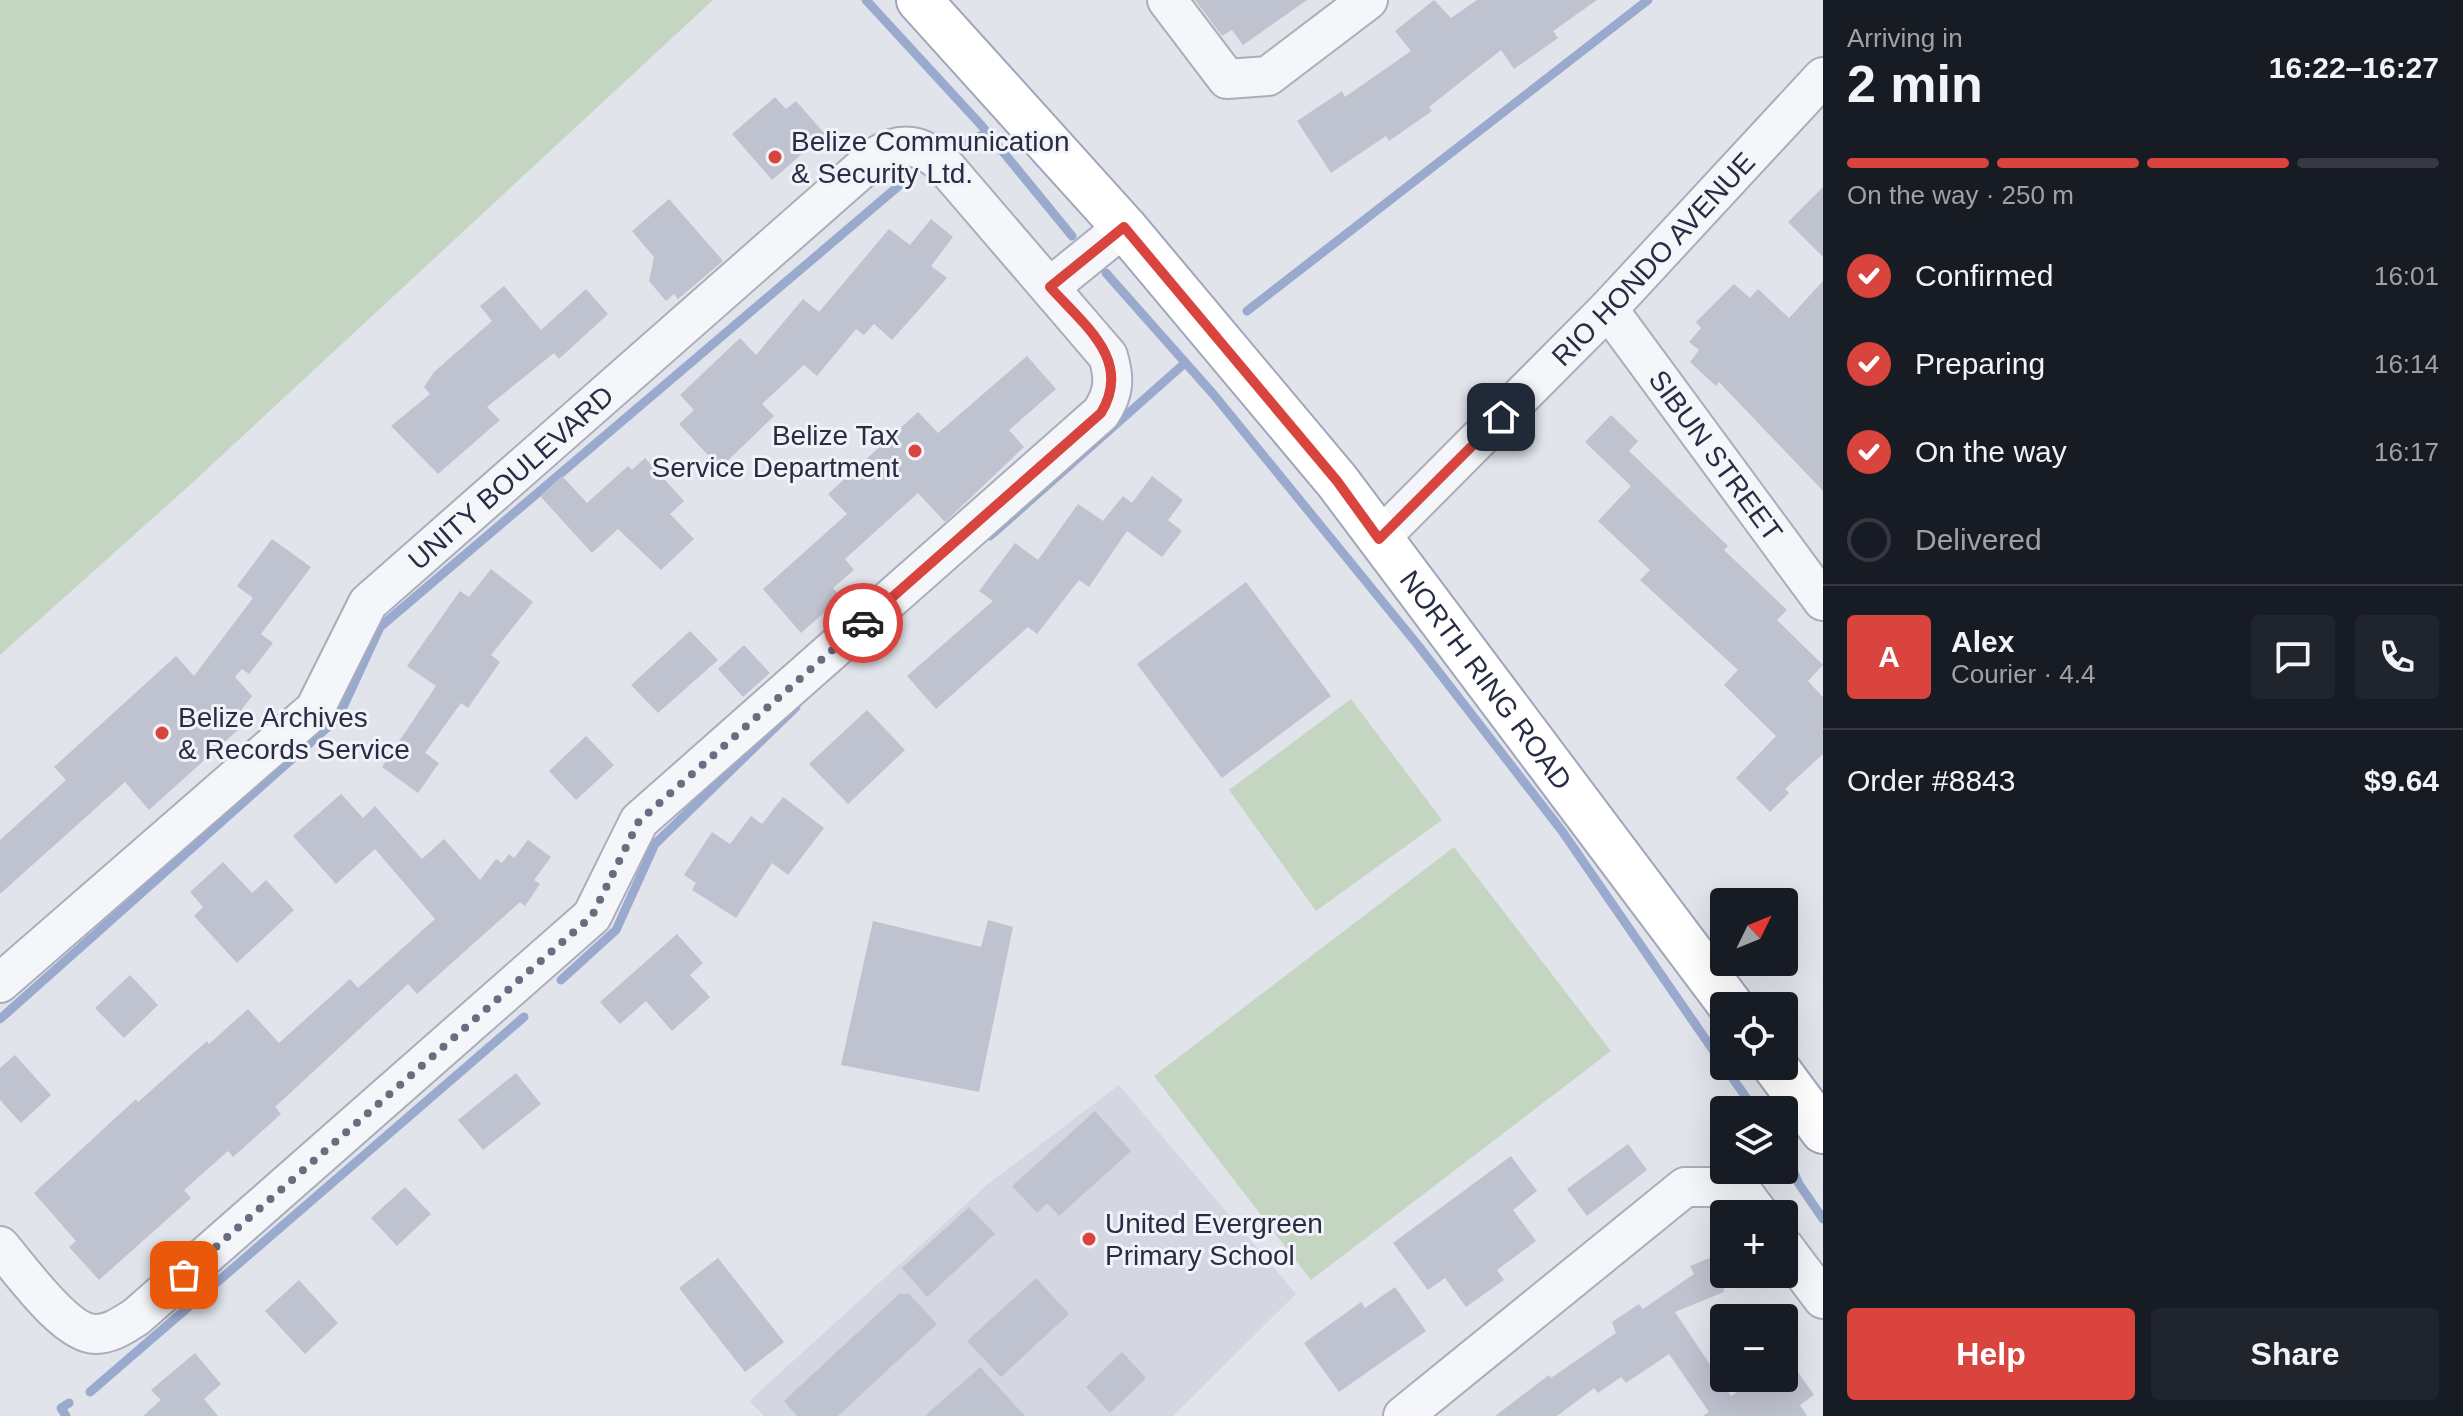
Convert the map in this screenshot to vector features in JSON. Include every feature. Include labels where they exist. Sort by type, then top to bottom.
[{"type":"main road","name":"NORTH RING ROAD","points":[[919,0],[1124,227],[1337,481],[1720,992]]},
{"type":"main road","points":[[1785,1080],[1823,1131]]},
{"type":"street","points":[[1167,0],[1227,79],[1268,76],[1368,0]]},
{"type":"street","name":"RIO HONDO AVENUE","points":[[1379,539],[1817,99]]},
{"type":"street","name":"UNITY BOULEVARD","points":[[0,983],[315,709],[368,603],[875,157],[892,146],[910,145],[929,152],[1108,356],[1114,376],[1110,398],[1101,413],[639,821],[592,916],[136,1317],[114,1330],[93,1335],[61,1317],[0,1246]]},
{"type":"street","points":[[1050,287],[1124,227]]},
{"type":"street","name":"SIBUN STREET","points":[[1608,309],[1823,601]]},
{"type":"street","points":[[1403,1416],[1685,1187],[1739,1187],[1749,1200]]},
{"type":"street","points":[[1798,1266],[1823,1299]]},
{"type":"shaded area","name":"United Evergreen Primary School","points":[[1119,1085],[1296,1294],[1173,1416],[764,1416],[749,1401],[988,1184]]},
{"type":"green space","points":[[0,0],[713,0],[191,484],[0,655]]},
{"type":"green space","points":[[1351,699],[1442,820],[1316,911],[1229,790]]},
{"type":"green space","points":[[1454,847],[1611,1051],[1311,1280],[1154,1076]]},
{"type":"building","points":[[1195,0],[1307,0],[1243,45],[1232,30],[1222,36]]},
{"type":"building","points":[[1434,0],[1451,18],[1477,0],[1597,0],[1553,31],[1558,38],[1514,69],[1501,50],[1429,107],[1432,111],[1389,141],[1386,136],[1331,173],[1297,121],[1342,91],[1345,97],[1411,51],[1395,31]]},
{"type":"building","name":"Belize Communication & Security Ltd.","points":[[775,97],[786,109],[796,101],[825,134],[772,180],[732,134]]},
{"type":"building","points":[[1823,187],[1823,257],[1788,222]]},
{"type":"building","points":[[669,199],[723,261],[678,299],[674,294],[666,301],[649,281],[654,257],[632,231]]},
{"type":"building","points":[[931,219],[953,237],[931,266],[947,278],[892,340],[874,324],[864,335],[856,329],[817,376],[804,365],[762,404],[774,416],[720,468],[679,424],[694,410],[680,395],[740,338],[756,355],[803,299],[819,312],[889,229],[910,245]]},
{"type":"building","points":[[1823,281],[1823,491],[1719,382],[1716,386],[1690,362],[1699,350],[1689,342],[1701,328],[1696,322],[1734,284],[1750,298],[1758,289],[1789,318]]},
{"type":"building","points":[[504,286],[541,330],[586,289],[608,314],[559,359],[554,353],[487,407],[500,420],[438,474],[391,426],[430,394],[424,387],[434,372],[492,321],[480,306]]},
{"type":"building","points":[[1027,356],[1056,389],[1009,430],[1024,447],[945,522],[918,493],[845,559],[854,570],[833,588],[842,597],[801,633],[763,589],[847,514],[828,494],[918,412],[938,433]]},
{"type":"building","points":[[1611,415],[1638,441],[1629,451],[1728,546],[1724,550],[1787,610],[1777,620],[1823,665],[1808,681],[1823,697],[1823,754],[1785,789],[1789,793],[1770,812],[1736,778],[1776,736],[1724,685],[1738,670],[1640,580],[1650,570],[1598,521],[1631,486],[1585,442]]},
{"type":"building","points":[[645,458],[684,501],[670,514],[694,539],[661,570],[618,529],[592,553],[540,496],[562,476],[587,503],[628,466],[632,470]]},
{"type":"building","points":[[1152,476],[1183,500],[1168,520],[1182,531],[1162,557],[1127,531],[1089,587],[1079,580],[1037,634],[1028,627],[936,709],[907,676],[993,601],[979,591],[1015,543],[1038,560],[1078,504],[1103,521],[1123,496],[1132,503]]},
{"type":"building","points":[[272,539],[311,567],[261,634],[273,643],[249,674],[242,669],[235,677],[252,696],[233,721],[240,728],[149,810],[125,782],[0,894],[0,840],[66,780],[54,767],[176,656],[194,676],[253,598],[237,586]]},
{"type":"building","points":[[491,569],[533,602],[491,655],[500,662],[468,708],[461,703],[425,753],[439,763],[418,793],[382,767],[436,686],[407,666],[460,591],[469,597]]},
{"type":"building","points":[[1246,582],[1331,696],[1222,778],[1137,664]]},
{"type":"building","points":[[690,631],[718,660],[658,713],[631,685]]},
{"type":"building","points":[[744,645],[770,673],[743,697],[718,669]]},
{"type":"building","points":[[867,710],[905,750],[848,804],[809,764]]},
{"type":"building","points":[[586,736],[614,765],[576,800],[549,771]]},
{"type":"building","points":[[341,794],[363,818],[375,806],[422,859],[444,839],[480,880],[496,859],[502,863],[509,854],[514,858],[528,840],[551,857],[534,880],[540,884],[525,906],[520,902],[417,994],[408,984],[275,1107],[281,1114],[233,1157],[228,1151],[184,1190],[191,1198],[99,1280],[69,1247],[76,1241],[34,1193],[136,1099],[138,1102],[248,1009],[279,1043],[350,979],[358,988],[435,919],[375,849],[336,884],[293,836]]},
{"type":"building","points":[[783,797],[824,828],[788,875],[772,863],[736,918],[692,890],[696,883],[684,875],[712,832],[730,844],[751,816],[762,824]]},
{"type":"building","points":[[223,862],[252,893],[266,880],[294,910],[237,963],[194,916],[203,907],[190,892]]},
{"type":"building","points":[[988,920],[1013,927],[979,1092],[841,1065],[873,921],[981,947]]},
{"type":"building","points":[[677,934],[703,963],[690,975],[710,997],[672,1031],[646,1001],[620,1024],[600,1002]]},
{"type":"building","points":[[130,975],[158,1005],[124,1038],[95,1008]]},
{"type":"building","points":[[15,1055],[51,1095],[21,1123],[0,1100],[0,1068]]},
{"type":"building","points":[[516,1073],[541,1104],[483,1150],[458,1120]]},
{"type":"building","points":[[1095,1111],[1131,1151],[1059,1216],[1047,1203],[1037,1213],[1012,1186]]},
{"type":"building","points":[[1628,1144],[1647,1170],[1587,1216],[1567,1189]]},
{"type":"building","points":[[1511,1156],[1537,1191],[1513,1210],[1536,1241],[1497,1270],[1504,1280],[1466,1307],[1445,1278],[1428,1290],[1393,1243]]},
{"type":"building","points":[[405,1187],[431,1214],[397,1246],[371,1218]]},
{"type":"building","points":[[969,1207],[995,1234],[927,1297],[902,1268]]},
{"type":"building","points":[[718,1258],[784,1342],[745,1372],[679,1288]]},
{"type":"building","points":[[1710,1258],[1710,1288],[1724,1288],[1724,1292],[1675,1312],[1710,1364],[1710,1392],[1728,1392],[1731,1396],[1737,1392],[1798,1392],[1798,1372],[1814,1395],[1800,1405],[1807,1416],[1703,1416],[1709,1412],[1669,1354],[1626,1383],[1621,1377],[1598,1393],[1594,1388],[1557,1416],[1495,1416],[1549,1375],[1551,1378],[1616,1333],[1612,1322],[1639,1304],[1643,1309],[1694,1274],[1690,1266]]},
{"type":"building","points":[[1036,1278],[1069,1314],[1001,1377],[967,1341]]},
{"type":"building","points":[[299,1280],[338,1323],[305,1354],[265,1311]]},
{"type":"building","points":[[1395,1287],[1426,1331],[1339,1392],[1304,1343],[1361,1302],[1365,1308]]},
{"type":"building","points":[[899,1294],[909,1294],[937,1324],[838,1416],[797,1416],[784,1401]]},
{"type":"building","points":[[1122,1352],[1146,1378],[1110,1413],[1086,1387]]},
{"type":"building","points":[[195,1353],[221,1384],[204,1399],[218,1416],[143,1416],[161,1400],[151,1390]]},
{"type":"building","points":[[980,1367],[1025,1416],[925,1416]]},
{"type":"waterway","points":[[866,0],[981,125],[1072,236]]},
{"type":"waterway","points":[[1247,311],[1648,0]]},
{"type":"waterway","points":[[956,148],[986,133]]},
{"type":"waterway","points":[[0,1019],[338,718],[380,627],[908,178]]},
{"type":"waterway","points":[[1106,273],[1214,395],[1417,644],[1562,831],[1710,1046]]},
{"type":"waterway","points":[[990,536],[1185,363]]},
{"type":"waterway","points":[[561,980],[616,930],[655,844],[796,707]]},
{"type":"waterway","points":[[90,1392],[524,1017]]},
{"type":"waterway","points":[[1734,1080],[1745,1096]]},
{"type":"waterway","points":[[1798,1182],[1823,1219]]},
{"type":"waterway","points":[[66,1416],[61,1408],[69,1403]]},
{"type":"way so far","points":[[184,1275],[592,916],[639,821],[863,623]]},
{"type":"place","name":"Belize Communication & Security Ltd.","points":[[775,157]]},
{"type":"place","name":"Belize Tax Service Department","points":[[915,451]]},
{"type":"place","name":"Belize Archives & Records Service","points":[[162,733]]},
{"type":"place","name":"United Evergreen Primary School","points":[[1089,1239]]},
{"type":"route","points":[[863,623],[1101,413],[1110,398],[1114,376],[1108,356],[1050,287],[1124,227],[1337,481],[1379,539],[1501,417]]}]
